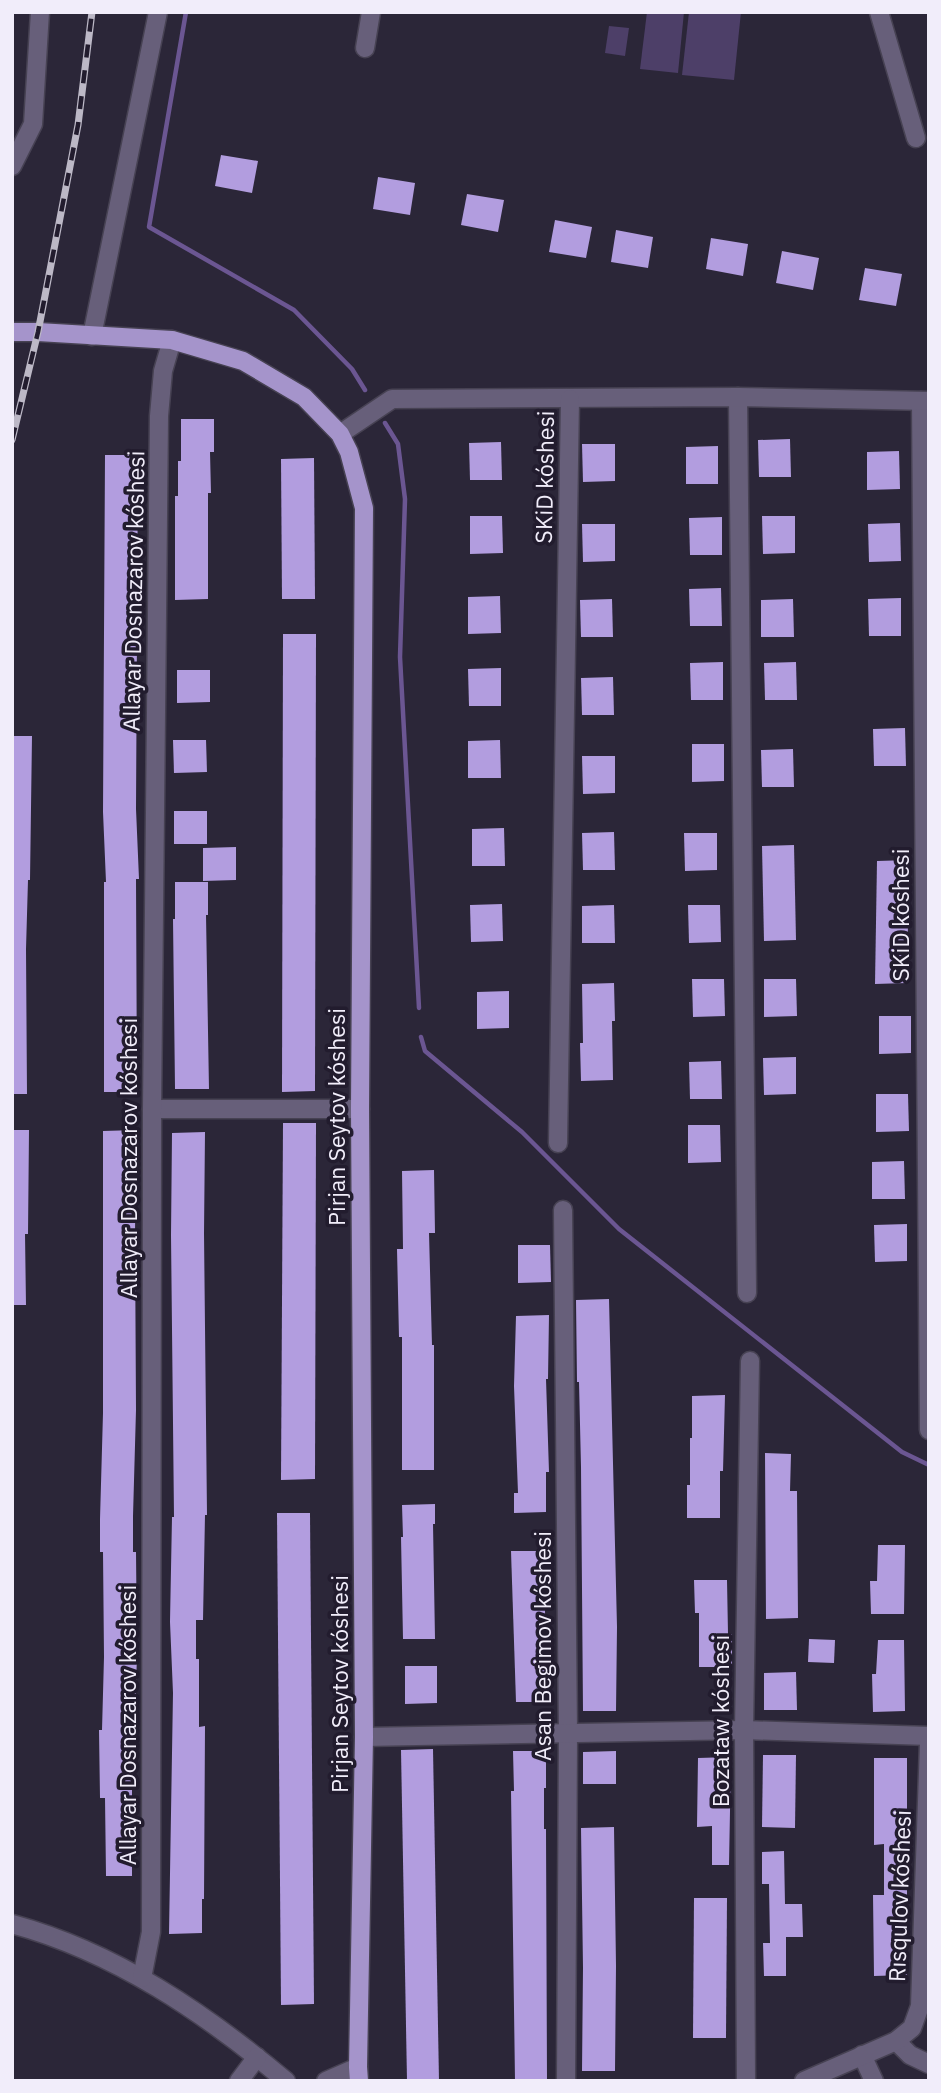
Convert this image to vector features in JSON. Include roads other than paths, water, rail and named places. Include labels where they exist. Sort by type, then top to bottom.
[{"type":"main road","name":"Pirjan Seytov kóshesi","points":[[12,332],[172,340],[243,361],[304,397],[340,434],[364,508],[360,1109],[364,1737],[358,2074]]},
{"type":"street","points":[[12,166],[33,124],[40,12]]},
{"type":"street","points":[[92,336],[158,12]]},
{"type":"street","points":[[365,48],[370,12]]},
{"type":"street","points":[[879,12],[916,138]]},
{"type":"street","name":"Allayar Dosnazarov kóshesi","points":[[142,1978],[151,1932],[152,1108],[159,416],[163,371],[172,340]]},
{"type":"street","points":[[738,397],[747,1293]]},
{"type":"street","name":"SKiD kóshesi","points":[[340,434],[392,399],[738,397],[925,401],[929,1430]]},
{"type":"street","name":"SKiD kóshesi","points":[[558,1143],[570,399]]},
{"type":"street","points":[[152,1108],[360,1109]]},
{"type":"street","name":"Asan Begimov kóshesi","points":[[563,1210],[568,1734],[566,2081]]},
{"type":"street","name":"Bozataw kóshesi","points":[[746,2081],[744,1730],[750,1361]]},
{"type":"street","points":[[364,1737],[744,1730],[929,1736]]},
{"type":"street","name":"Rısqulov kóshesi","points":[[895,2041],[912,2028],[920,2006],[929,1743]]},
{"type":"street","points":[[12,1924],[46,1933],[142,1978],[211,2021],[286,2081]]},
{"type":"street","points":[[804,2081],[895,2041],[910,2055],[929,2064]]},
{"type":"street","points":[[862,2055],[874,2081]]},
{"type":"street","points":[[239,2081],[257,2057]]},
{"type":"street","points":[[326,2081],[358,2074]]},
{"type":"waterway","points":[[186,12],[149,227],[294,310],[352,369],[365,390]]},
{"type":"waterway","points":[[385,423],[398,444],[405,499],[400,657],[419,1008]]},
{"type":"waterway","points":[[421,1037],[425,1051],[522,1132],[619,1229],[902,1452],[929,1465]]},
{"type":"railway","points":[[12,440],[38,332],[78,125],[92,12]]}]
